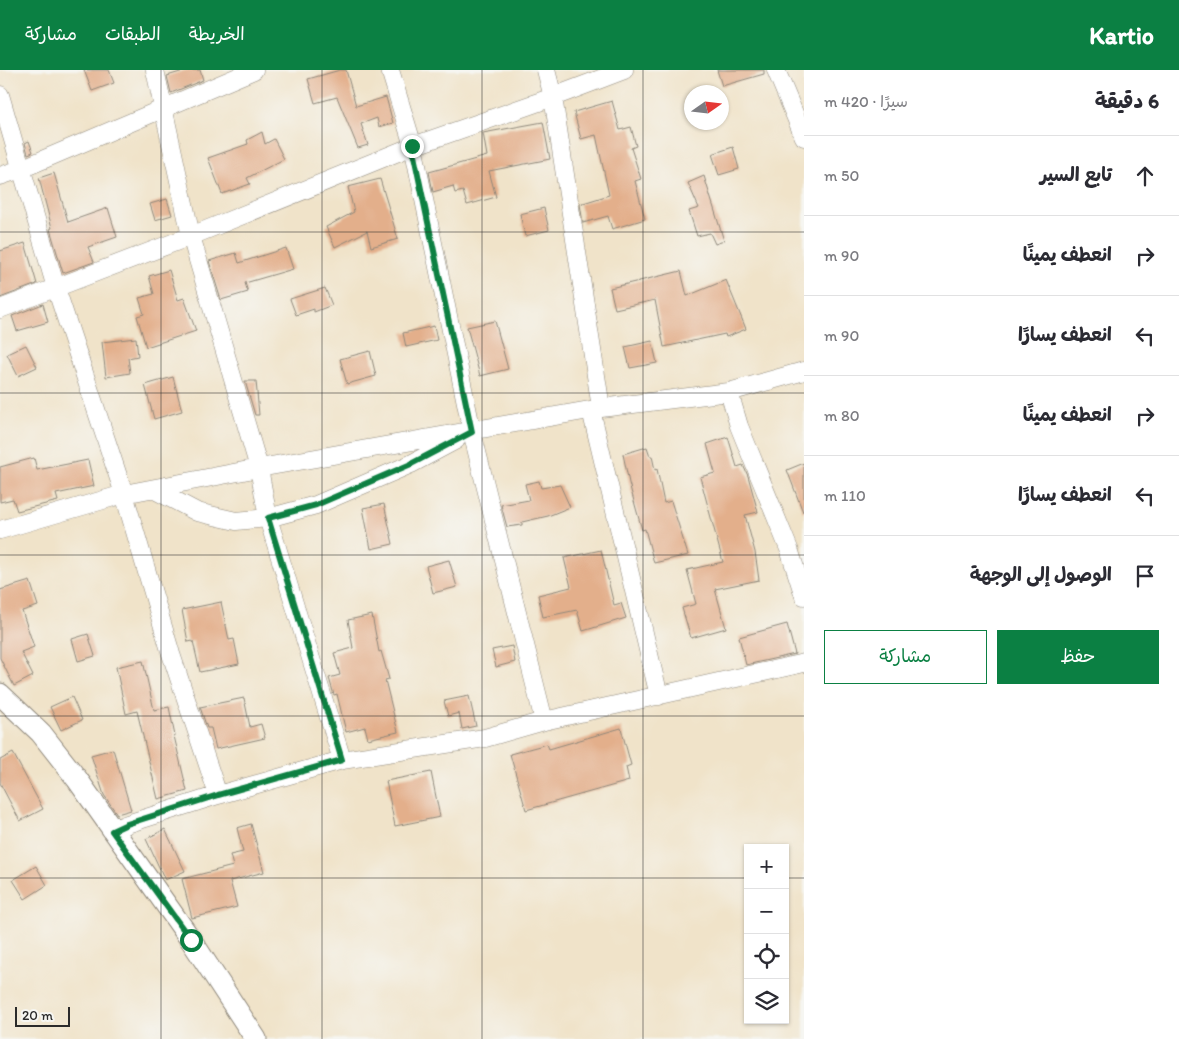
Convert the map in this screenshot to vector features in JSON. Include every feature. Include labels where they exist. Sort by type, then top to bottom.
[{"type":"street","points":[[155,70],[191,236],[260,468],[268,518],[342,760]]},
{"type":"street","points":[[0,176],[21,169],[254,70]]},
{"type":"street","points":[[390,70],[412,146],[472,432],[544,721]]},
{"type":"street","points":[[546,70],[553,97],[596,409],[659,696]]},
{"type":"street","points":[[0,309],[191,236],[412,146],[624,70]]},
{"type":"street","points":[[776,70],[804,137]]},
{"type":"street","points":[[0,95],[56,288],[124,494],[171,654],[218,795]]},
{"type":"street","points":[[0,530],[124,494],[596,409],[730,392],[804,371]]},
{"type":"street","points":[[730,392],[739,426],[789,549],[804,596]]},
{"type":"street","points":[[153,489],[196,512],[236,521],[268,518],[316,505],[411,464],[472,432]]},
{"type":"street","points":[[112,831],[127,824],[218,795],[342,760],[485,738],[544,721],[804,663]]},
{"type":"street","points":[[0,694],[41,734],[77,779],[191,940],[256,1039]]},
{"type":"building","points":[[84,70],[109,70],[114,83],[92,91]]},
{"type":"building","points":[[187,70],[200,70],[203,80],[171,93],[167,76]]},
{"type":"building","points":[[346,70],[356,106],[386,97],[393,123],[379,127],[377,118],[361,124],[368,145],[358,148],[337,97],[315,103],[308,79]]},
{"type":"building","points":[[717,70],[764,70],[764,74],[722,85]]},
{"type":"building","points":[[612,101],[620,130],[631,127],[636,146],[631,148],[641,179],[635,181],[645,219],[612,229],[608,216],[583,223],[580,204],[609,195],[596,135],[581,139],[574,112]]},
{"type":"building","points":[[543,122],[550,159],[489,171],[496,197],[467,205],[463,191],[455,193],[453,186],[433,192],[429,172],[487,156],[483,133]]},
{"type":"building","points":[[262,132],[265,144],[274,139],[284,159],[247,178],[250,184],[222,194],[208,158],[248,144],[247,140]]},
{"type":"building","points":[[29,141],[33,152],[28,154],[25,143]]},
{"type":"building","points":[[733,147],[739,169],[719,175],[712,154]]},
{"type":"building","points":[[54,173],[68,222],[108,208],[117,237],[88,247],[94,262],[63,273],[50,229],[52,228],[39,178]]},
{"type":"building","points":[[704,176],[724,241],[715,244],[710,233],[697,236],[689,211],[699,208],[688,183]]},
{"type":"building","points":[[380,179],[398,239],[371,247],[367,231],[335,247],[326,227],[354,212],[348,187]]},
{"type":"building","points":[[167,199],[172,215],[155,220],[150,204]]},
{"type":"building","points":[[544,208],[549,230],[525,236],[520,214]]},
{"type":"building","points":[[25,243],[37,284],[0,298],[0,251]]},
{"type":"building","points":[[286,248],[293,269],[245,283],[248,292],[221,300],[209,261],[236,253],[239,263]]},
{"type":"building","points":[[169,270],[178,300],[184,298],[196,331],[146,347],[137,316],[144,314],[139,298],[154,294],[149,276]]},
{"type":"building","points":[[681,271],[687,296],[726,280],[746,329],[726,337],[725,334],[664,347],[655,300],[615,309],[610,288]]},
{"type":"building","points":[[325,288],[332,305],[314,312],[314,309],[296,315],[290,299]]},
{"type":"building","points":[[43,304],[48,322],[17,331],[12,316]]},
{"type":"building","points":[[495,321],[508,369],[480,376],[467,327]]},
{"type":"building","points":[[434,326],[437,340],[406,347],[403,333]]},
{"type":"building","points":[[136,338],[138,356],[128,358],[130,373],[106,377],[102,342]]},
{"type":"building","points":[[652,341],[657,363],[630,368],[625,347]]},
{"type":"building","points":[[26,345],[37,367],[18,376],[7,354]]},
{"type":"building","points":[[370,351],[376,376],[347,384],[340,359]]},
{"type":"building","points":[[173,377],[182,411],[154,419],[145,385]]},
{"type":"building","points":[[245,381],[256,381],[259,415],[255,415]]},
{"type":"building","points":[[728,437],[737,467],[743,465],[748,476],[758,512],[745,515],[755,552],[759,580],[715,589],[726,628],[691,638],[682,608],[696,604],[687,570],[723,562],[700,477],[715,473],[707,444]]},
{"type":"building","points":[[647,447],[650,456],[652,456],[655,470],[657,469],[664,503],[671,501],[688,555],[654,563],[645,529],[642,530],[623,454]]},
{"type":"building","points":[[34,458],[37,470],[88,460],[94,486],[56,494],[58,501],[17,511],[13,499],[0,502],[0,467]]},
{"type":"building","points":[[804,463],[804,511],[803,512],[787,470]]},
{"type":"building","points":[[539,481],[541,488],[560,485],[570,507],[548,516],[522,522],[522,525],[507,527],[501,505],[529,500],[525,484]]},
{"type":"building","points":[[384,504],[393,544],[371,549],[363,508]]},
{"type":"building","points":[[601,550],[614,605],[621,603],[626,618],[583,631],[577,610],[543,617],[538,595],[571,587],[564,558]]},
{"type":"building","points":[[449,560],[457,587],[433,593],[426,566]]},
{"type":"building","points":[[30,581],[38,606],[22,611],[34,647],[21,652],[33,676],[14,686],[0,658],[0,590]]},
{"type":"building","points":[[221,602],[229,640],[234,639],[239,664],[200,672],[193,641],[188,642],[182,610]]},
{"type":"building","points":[[372,615],[379,652],[381,651],[389,679],[385,680],[398,732],[368,739],[365,727],[346,732],[337,694],[334,695],[329,678],[340,675],[334,653],[353,648],[348,620]]},
{"type":"building","points":[[787,624],[795,654],[746,665],[739,637]]},
{"type":"building","points":[[88,634],[95,656],[78,661],[72,639]]},
{"type":"building","points":[[512,646],[515,662],[496,667],[492,650]]},
{"type":"building","points":[[143,661],[154,710],[169,707],[187,791],[158,799],[137,711],[126,714],[116,667]]},
{"type":"building","points":[[469,696],[476,726],[462,729],[459,713],[448,716],[444,701]]},
{"type":"building","points":[[72,697],[82,720],[61,730],[50,707]]},
{"type":"building","points":[[244,698],[250,727],[261,724],[265,738],[216,749],[211,728],[207,728],[200,707]]},
{"type":"building","points":[[621,728],[631,765],[626,767],[629,781],[526,810],[510,754],[547,744],[549,749]]},
{"type":"building","points":[[113,749],[131,810],[117,814],[104,795],[91,755]]},
{"type":"building","points":[[13,753],[43,809],[20,821],[0,783],[0,760]]},
{"type":"building","points":[[431,772],[440,817],[395,826],[386,781]]},
{"type":"building","points":[[251,824],[264,872],[230,881],[237,907],[192,918],[182,879],[233,866],[230,855],[243,852],[237,828]]},
{"type":"building","points":[[165,829],[185,871],[165,880],[146,839]]},
{"type":"building","points":[[36,866],[47,885],[25,899],[13,880]]},
{"type":"route","points":[[191,940],[112,831],[127,824],[218,795],[342,760],[268,518],[316,505],[411,464],[472,432],[412,146]]}]
